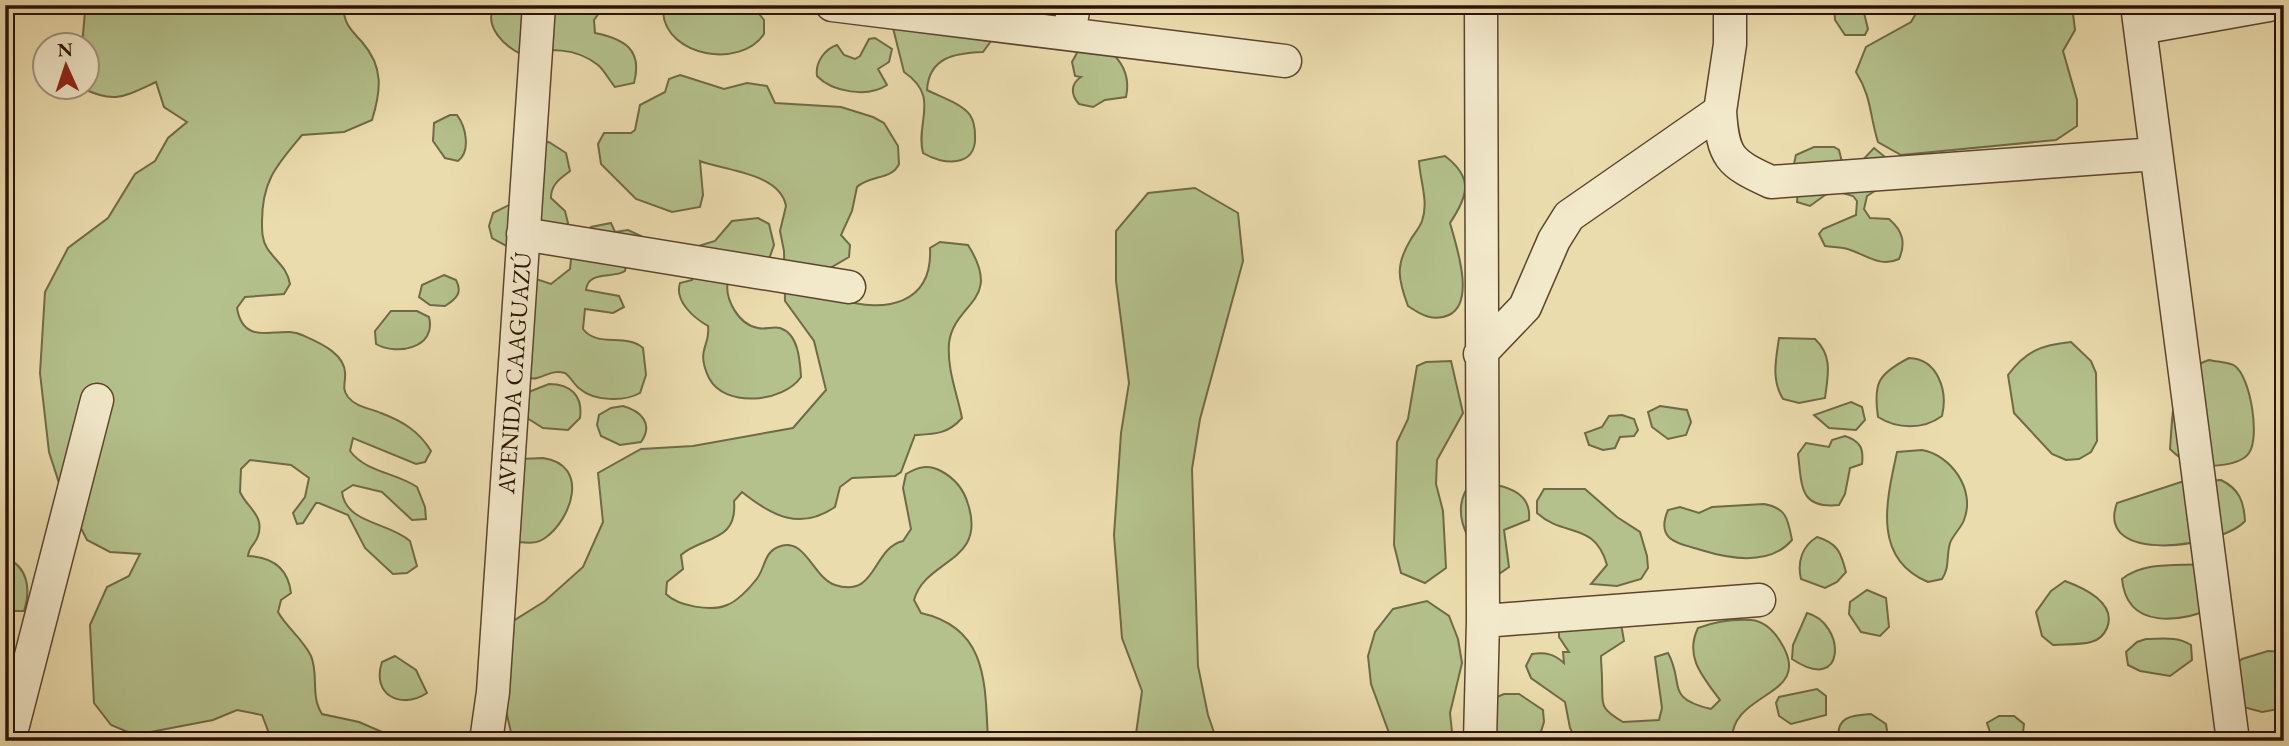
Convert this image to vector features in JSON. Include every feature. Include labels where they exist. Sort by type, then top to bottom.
[{"type":"street","name":"AVENIDA CAAGUAZÚ","points":[[486,741],[493,692],[539,5]]},
{"type":"street","points":[[832,5],[1072,20],[1285,61]]},
{"type":"street","points":[[1480,741],[1483,621],[1480,354],[1481,5]]},
{"type":"street","points":[[1730,5],[1730,44],[1720,111],[1722,143],[1739,167],[1771,182],[2156,153]]},
{"type":"street","points":[[2233,741],[2138,17],[2269,5]]},
{"type":"street","points":[[1480,354],[1525,307],[1554,240],[1569,216],[1720,111]]},
{"type":"street","points":[[523,234],[849,287]]},
{"type":"street","points":[[9,741],[97,400]]},
{"type":"street","points":[[1483,621],[1759,600]]},
{"type":"green space","points":[[92,5],[343,5],[348,26],[374,61],[379,89],[372,120],[344,132],[302,135],[278,165],[268,184],[263,207],[263,239],[286,273],[290,284],[284,294],[245,297],[237,308],[241,321],[255,332],[293,332],[331,350],[345,369],[344,389],[351,400],[403,423],[415,432],[431,451],[425,462],[416,464],[353,438],[350,451],[365,464],[417,487],[425,507],[426,519],[412,520],[382,492],[353,485],[342,492],[345,503],[360,517],[410,541],[417,566],[407,573],[393,574],[365,548],[348,515],[319,503],[316,503],[303,523],[297,524],[293,513],[305,497],[309,478],[291,465],[250,460],[241,469],[240,492],[257,517],[260,529],[248,556],[272,562],[287,577],[291,593],[281,600],[278,612],[311,656],[316,700],[322,714],[359,722],[403,741],[272,741],[262,715],[237,710],[213,720],[135,735],[111,725],[94,703],[90,625],[107,587],[129,576],[140,554],[110,552],[87,540],[61,489],[49,452],[40,373],[45,292],[68,248],[108,218],[135,174],[155,161],[168,138],[187,122],[164,107],[156,82],[119,97],[102,96],[102,32],[83,32],[85,12]]},
{"type":"green space","points":[[495,5],[605,5],[594,20],[595,33],[622,42],[629,48],[636,62],[634,83],[615,87],[598,65],[571,52],[552,50],[523,55],[503,41],[493,28],[491,21]]},
{"type":"green space","points":[[671,5],[712,8],[752,5],[764,20],[764,34],[753,45],[739,52],[706,53],[690,48],[677,39],[667,27],[663,12]]},
{"type":"green space","points":[[1862,5],[1868,29],[1865,35],[1845,35],[1835,20],[1834,6]]},
{"type":"green space","points":[[1921,5],[2072,5],[2075,30],[2063,51],[2077,100],[2077,126],[2056,140],[1901,155],[1878,142],[1868,98],[1856,72],[1866,47],[1911,22]]},
{"type":"green space","points":[[893,28],[980,33],[991,41],[983,52],[945,59],[933,70],[929,79],[927,90],[961,107],[971,117],[975,131],[974,146],[964,159],[939,160],[923,153],[921,142],[924,100],[915,81],[904,72]]},
{"type":"green space","points":[[875,38],[892,49],[889,62],[878,69],[887,85],[870,91],[850,91],[832,86],[817,76],[819,61],[829,50],[837,45],[844,55],[855,59],[860,56],[869,39]]},
{"type":"green space","points":[[1078,51],[1111,52],[1125,72],[1126,97],[1105,100],[1093,107],[1079,104],[1073,90],[1081,77],[1075,76],[1072,62]]},
{"type":"green space","points":[[680,75],[724,89],[747,83],[767,86],[775,103],[841,107],[884,123],[898,146],[899,164],[891,173],[857,187],[852,211],[841,235],[850,245],[849,257],[827,270],[840,299],[873,305],[903,300],[915,293],[924,282],[929,267],[930,248],[940,242],[968,245],[978,264],[981,279],[974,300],[959,318],[949,343],[951,372],[962,418],[957,423],[941,432],[915,435],[901,472],[895,476],[852,478],[840,487],[835,507],[810,518],[787,518],[775,514],[742,492],[734,501],[734,515],[725,532],[681,555],[683,569],[667,582],[666,594],[678,602],[695,607],[727,605],[738,598],[758,577],[769,553],[787,545],[802,552],[827,581],[849,587],[859,585],[867,579],[885,553],[893,545],[903,541],[911,529],[903,488],[906,474],[923,467],[941,471],[958,485],[964,494],[972,523],[969,538],[953,558],[921,586],[914,600],[921,613],[943,620],[959,631],[971,645],[983,679],[988,741],[513,741],[499,680],[502,628],[545,601],[583,567],[603,522],[598,473],[641,449],[693,446],[793,428],[826,390],[814,341],[785,301],[784,251],[780,231],[786,206],[782,195],[774,186],[750,175],[700,161],[703,195],[700,207],[672,212],[636,199],[601,164],[598,144],[604,133],[631,133],[635,130],[640,105],[665,92],[669,79]]},
{"type":"green space","points":[[450,115],[457,115],[465,132],[465,151],[458,161],[445,158],[433,141],[434,123]]},
{"type":"green space","points":[[549,142],[566,153],[570,171],[554,185],[551,198],[565,211],[568,223],[558,240],[510,248],[492,238],[489,226],[493,213],[523,198],[520,146]]},
{"type":"green space","points":[[1814,147],[1834,147],[1839,150],[1842,162],[1793,168],[1796,155]]},
{"type":"green space","points":[[1874,148],[1890,161],[1884,185],[1867,196],[1864,209],[1870,218],[1889,219],[1900,233],[1903,242],[1901,253],[1899,259],[1891,262],[1877,261],[1850,250],[1825,246],[1819,234],[1823,229],[1856,215],[1857,201],[1853,196],[1832,190],[1810,206],[1797,202],[1798,190],[1861,162]]},
{"type":"green space","points":[[1445,156],[1461,172],[1464,180],[1464,196],[1450,223],[1463,286],[1457,308],[1449,315],[1433,318],[1408,306],[1402,288],[1400,265],[1424,214],[1419,161]]},
{"type":"green space","points":[[1195,188],[1238,213],[1243,261],[1200,419],[1192,469],[1198,666],[1208,715],[1217,741],[1135,741],[1142,691],[1122,638],[1114,535],[1121,433],[1129,383],[1116,281],[1116,231],[1148,193]]},
{"type":"green space","points":[[758,218],[769,224],[774,245],[768,262],[728,281],[728,296],[739,317],[751,326],[780,328],[791,336],[797,349],[801,377],[782,392],[741,398],[717,388],[709,378],[703,360],[708,326],[686,308],[679,290],[680,283],[692,280],[692,248],[715,241],[732,221]]},
{"type":"green space","points":[[611,223],[615,232],[628,230],[641,236],[644,242],[626,265],[625,271],[596,277],[591,280],[586,290],[619,296],[624,307],[613,313],[585,309],[583,329],[596,338],[628,341],[643,348],[646,375],[640,393],[618,399],[601,398],[586,393],[561,372],[537,378],[527,377],[500,352],[504,322],[503,300],[507,291],[533,278],[551,284],[570,269],[572,250],[591,227]]},
{"type":"green space","points":[[444,275],[456,280],[458,285],[457,295],[452,301],[445,306],[430,305],[419,297],[422,285]]},
{"type":"green space","points":[[391,311],[417,311],[429,317],[430,328],[427,336],[413,347],[404,349],[385,348],[376,344],[375,331]]},
{"type":"green space","points":[[1779,338],[1815,339],[1821,345],[1828,366],[1825,398],[1799,403],[1783,399],[1776,377]]},
{"type":"green space","points":[[2071,342],[2091,361],[2096,373],[2097,441],[2091,452],[2079,459],[2066,460],[2052,454],[2014,413],[2008,375],[2021,360],[2035,351]]},
{"type":"green space","points":[[1909,358],[1919,360],[1934,370],[1942,387],[1942,416],[1918,426],[1893,424],[1878,417],[1876,396],[1880,381],[1890,369]]},
{"type":"green space","points":[[2209,360],[2235,366],[2241,373],[2252,408],[2254,435],[2249,453],[2245,457],[2223,465],[2206,466],[2189,463],[2170,449],[2173,409],[2180,384],[2196,366]]},
{"type":"green space","points":[[1451,361],[1463,413],[1437,460],[1436,484],[1443,511],[1446,568],[1425,583],[1401,573],[1394,545],[1397,442],[1408,419],[1417,366],[1426,362]]},
{"type":"green space","points":[[549,384],[569,389],[580,403],[580,418],[568,430],[543,428],[527,418],[526,393]]},
{"type":"green space","points":[[1851,402],[1862,407],[1865,420],[1856,430],[1829,428],[1814,415]]},
{"type":"green space","points":[[623,406],[644,419],[646,429],[641,442],[620,445],[601,436],[597,425],[599,415],[611,408]]},
{"type":"green space","points":[[1660,406],[1687,410],[1691,422],[1686,435],[1668,439],[1652,427],[1648,412]]},
{"type":"green space","points":[[1622,415],[1634,419],[1638,430],[1634,436],[1620,437],[1615,448],[1603,450],[1589,445],[1585,433],[1602,427],[1609,416]]},
{"type":"green space","points":[[1845,436],[1860,446],[1862,464],[1850,468],[1845,494],[1839,505],[1816,503],[1805,493],[1802,485],[1798,454],[1806,443],[1829,447],[1832,440]]},
{"type":"green space","points":[[1922,450],[1933,453],[1951,466],[1964,486],[1967,497],[1964,520],[1950,543],[1944,575],[1942,579],[1928,582],[1910,571],[1898,558],[1887,526],[1887,507],[1897,452]]},
{"type":"green space","points":[[543,458],[558,463],[567,471],[572,482],[572,494],[562,519],[545,538],[536,542],[518,542],[495,503],[491,482],[493,471],[499,460]]},
{"type":"green space","points":[[2221,480],[2236,492],[2243,507],[2245,521],[2232,530],[2212,538],[2164,545],[2141,543],[2124,536],[2115,523],[2117,503],[2181,482]]},
{"type":"green space","points":[[1501,486],[1522,497],[1528,507],[1529,520],[1504,530],[1509,567],[1499,574],[1486,574],[1462,522],[1462,501],[1466,490]]},
{"type":"green space","points":[[1544,489],[1585,489],[1617,517],[1640,532],[1648,568],[1641,579],[1617,586],[1591,584],[1607,565],[1602,551],[1587,536],[1547,521],[1537,513],[1537,501]]},
{"type":"green space","points":[[1764,504],[1782,512],[1792,540],[1773,554],[1761,557],[1724,556],[1684,545],[1671,539],[1664,528],[1668,510],[1680,507],[1699,513],[1712,507]]},
{"type":"green space","points":[[1817,537],[1830,542],[1838,550],[1846,572],[1837,582],[1825,588],[1801,579],[1800,573],[1804,550]]},
{"type":"green space","points":[[6,558],[19,567],[26,580],[24,611],[5,611]]},
{"type":"green space","points":[[2205,564],[2217,607],[2188,616],[2158,618],[2145,615],[2134,607],[2126,596],[2122,579],[2140,569]]},
{"type":"green space","points":[[2065,581],[2089,592],[2107,611],[2107,628],[2096,640],[2082,644],[2053,645],[2042,636],[2036,612],[2051,591]]},
{"type":"green space","points":[[1867,590],[1886,598],[1889,627],[1880,636],[1861,632],[1849,614],[1850,602]]},
{"type":"green space","points":[[1427,601],[1449,616],[1458,639],[1462,663],[1450,713],[1453,741],[1392,741],[1371,684],[1368,656],[1375,632],[1393,609]]},
{"type":"green space","points":[[1807,613],[1820,619],[1834,642],[1835,654],[1831,663],[1823,669],[1810,668],[1792,659],[1793,645]]},
{"type":"green space","points":[[1616,618],[1624,641],[1601,656],[1602,700],[1609,713],[1623,722],[1659,720],[1662,708],[1655,657],[1668,653],[1681,695],[1696,705],[1711,709],[1720,700],[1702,675],[1694,657],[1694,638],[1698,628],[1704,626],[1737,620],[1764,624],[1780,641],[1788,660],[1788,674],[1781,684],[1744,712],[1735,724],[1732,741],[1577,741],[1570,728],[1565,702],[1531,678],[1526,666],[1532,654],[1537,653],[1553,656],[1564,663],[1563,652],[1569,652],[1559,637],[1559,630]]},
{"type":"green space","points":[[2146,639],[2186,642],[2191,645],[2192,660],[2170,676],[2140,671],[2128,665],[2126,652],[2137,642]]},
{"type":"green space","points":[[2268,651],[2284,652],[2284,708],[2262,712],[2236,705],[2231,668],[2242,659]]},
{"type":"green space","points":[[395,656],[416,670],[427,693],[407,700],[398,699],[385,691],[380,674],[382,662]]},
{"type":"green space","points":[[1817,689],[1826,696],[1826,715],[1791,724],[1779,716],[1776,703],[1779,697]]},
{"type":"green space","points":[[1504,694],[1519,694],[1543,710],[1544,722],[1538,741],[1475,741],[1492,699]]},
{"type":"green space","points":[[1871,714],[1886,724],[1886,741],[1839,741],[1838,733],[1842,722],[1857,715]]},
{"type":"green space","points":[[1999,716],[2014,716],[2024,724],[2022,741],[1993,741],[1987,723]]}]
